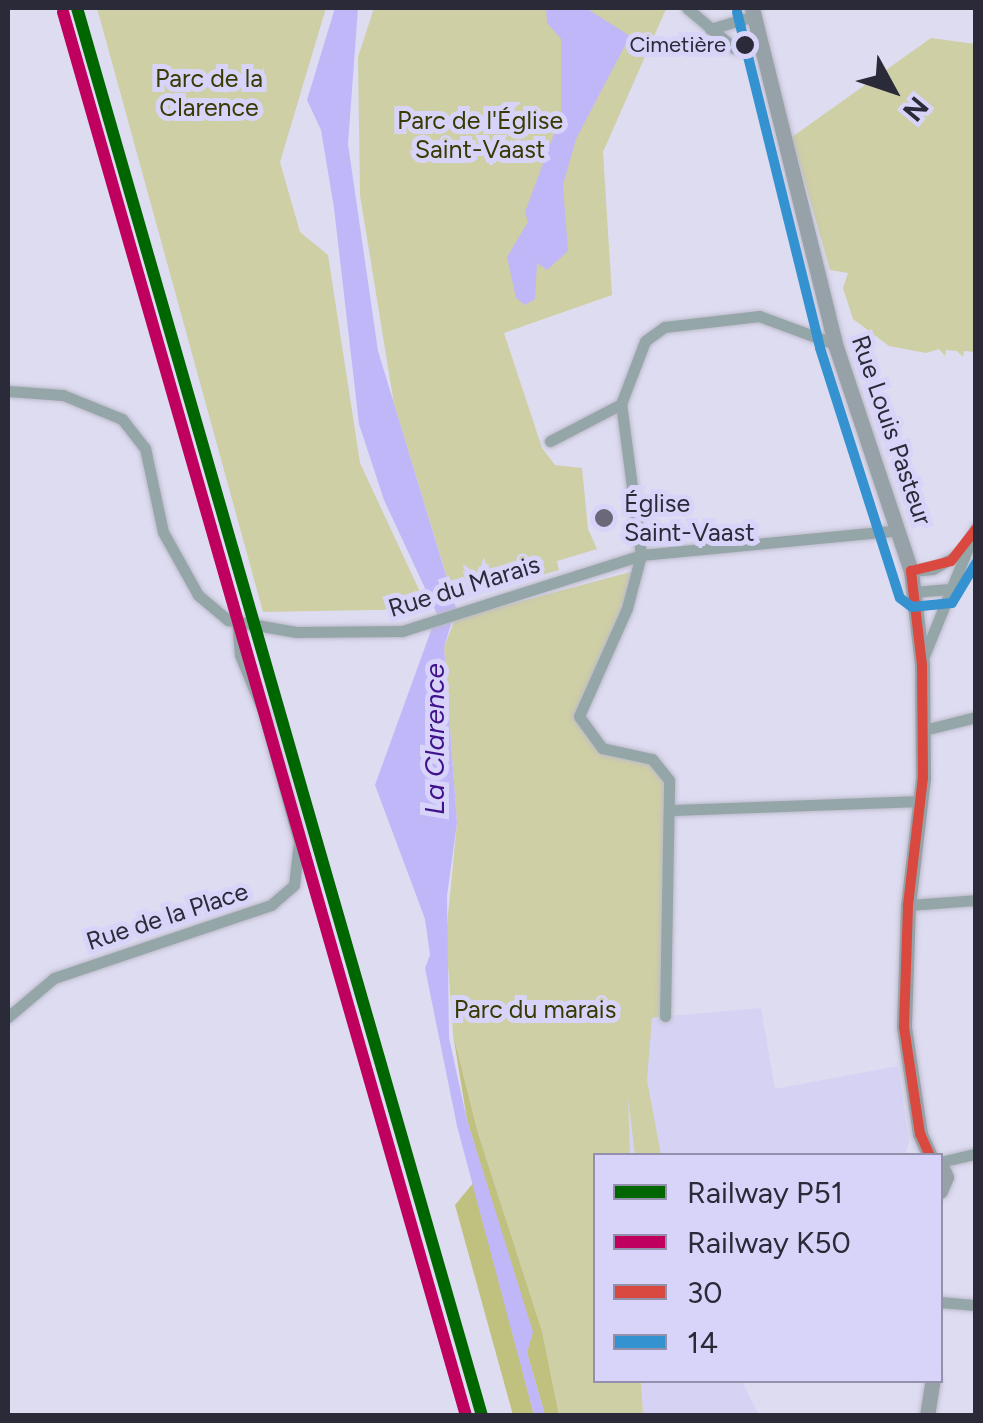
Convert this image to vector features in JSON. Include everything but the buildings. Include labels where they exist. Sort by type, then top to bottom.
[{"type":"main road","name":"Rue Louis Pasteur","points":[[753,12],[835,344],[899,530],[914,592],[924,730],[922,801],[908,905],[904,1027],[920,1134],[929,1153]]},
{"type":"main road","name":"Rue Louis Pasteur","points":[[917,1153],[920,1134]]},
{"type":"main road","points":[[928,1416],[932,1383]]},
{"type":"street","points":[[687,8],[734,48],[760,46]]},
{"type":"street","points":[[710,29],[753,12]]},
{"type":"street","points":[[665,1016],[672,810],[662,766],[602,748],[579,716],[627,608],[641,555],[621,404],[645,340],[664,327],[759,316],[835,344]]},
{"type":"street","points":[[8,391],[80,400],[132,428],[151,462],[173,555],[208,605],[237,622]]},
{"type":"street","points":[[550,441],[621,404]]},
{"type":"street","points":[[922,666],[946,590],[976,528]]},
{"type":"street","name":"Rue du Marais","points":[[237,622],[334,636],[421,624],[641,555],[899,530]]},
{"type":"street","points":[[910,570],[933,569],[965,549]]},
{"type":"street","points":[[914,592],[946,590]]},
{"type":"street","name":"Rue de la Place","points":[[8,1017],[70,972],[271,905],[294,885],[299,842],[263,712],[240,655],[237,622]]},
{"type":"street","points":[[924,730],[976,717]]},
{"type":"street","points":[[672,810],[922,801]]},
{"type":"street","points":[[908,905],[976,900]]},
{"type":"street","points":[[943,1162],[971,1156]]},
{"type":"street","points":[[943,1187],[971,1156]]},
{"type":"street","points":[[943,1302],[976,1305]]},
{"type":"shaded area","points":[[761,1008],[775,1089],[898,1066],[909,1142],[906,1153],[630,1153],[624,1020]]},
{"type":"shaded area","points":[[453,1034],[478,1133],[542,1331],[559,1415],[545,1415],[527,1353],[509,1258],[467,1120]]},
{"type":"shaded area","points":[[474,1182],[534,1415],[513,1415],[455,1205]]},
{"type":"shaded area","points":[[641,1383],[743,1383],[759,1415],[643,1415]]},
{"type":"green space","name":"Parc de la Clarence","points":[[97,8],[326,8],[280,162],[300,232],[328,255],[360,463],[428,609],[263,612]]},
{"type":"green space","name":"Parc de l'Église Saint-Vaast","points":[[374,8],[666,9],[603,152],[612,295],[504,333],[542,448],[555,465],[582,468],[588,529],[597,549],[557,561],[559,570],[454,601],[394,404],[360,195],[358,57]]},
{"type":"green space","points":[[931,38],[975,44],[976,352],[964,351],[963,357],[957,351],[946,350],[945,356],[939,349],[926,353],[889,346],[853,319],[843,288],[848,273],[830,270],[792,137]]},
{"type":"green space","name":"Parc du marais","points":[[638,570],[582,703],[591,739],[652,759],[669,780],[665,1016],[652,1018],[647,1080],[661,1153],[635,1153],[628,1097],[630,1153],[593,1153],[593,1383],[641,1383],[643,1415],[559,1415],[542,1331],[478,1133],[453,1034],[446,936],[457,823],[444,647],[455,619]]},
{"type":"water","name":"La Clarence","points":[[335,8],[358,8],[348,144],[378,351],[456,608],[444,647],[457,823],[447,896],[449,1038],[467,1120],[533,1332],[527,1353],[545,1415],[534,1415],[457,1126],[425,968],[430,955],[425,919],[375,785],[437,614],[384,500],[359,424],[334,208],[321,130],[307,100]]},
{"type":"water","points":[[546,8],[586,8],[630,36],[576,139],[563,185],[568,251],[547,270],[537,263],[535,299],[525,305],[516,298],[507,257],[528,222],[525,212],[561,115],[561,39],[547,23]]},
{"type":"rail line","name":"P51","points":[[77,8],[482,1416]]},
{"type":"rail line","name":"K50","points":[[63,12],[466,1416]]},
{"type":"transit line","name":"14","points":[[737,12],[820,348],[900,598],[912,607],[952,603],[976,563]]},
{"type":"transit line","name":"30","points":[[929,1153],[920,1134],[904,1027],[908,905],[923,778],[922,665],[911,571],[951,561],[976,529]]},
{"type":"place","name":"Cimetière","points":[[745,45]]},
{"type":"place","name":"Église Saint-Vaast","points":[[604,518]]}]
